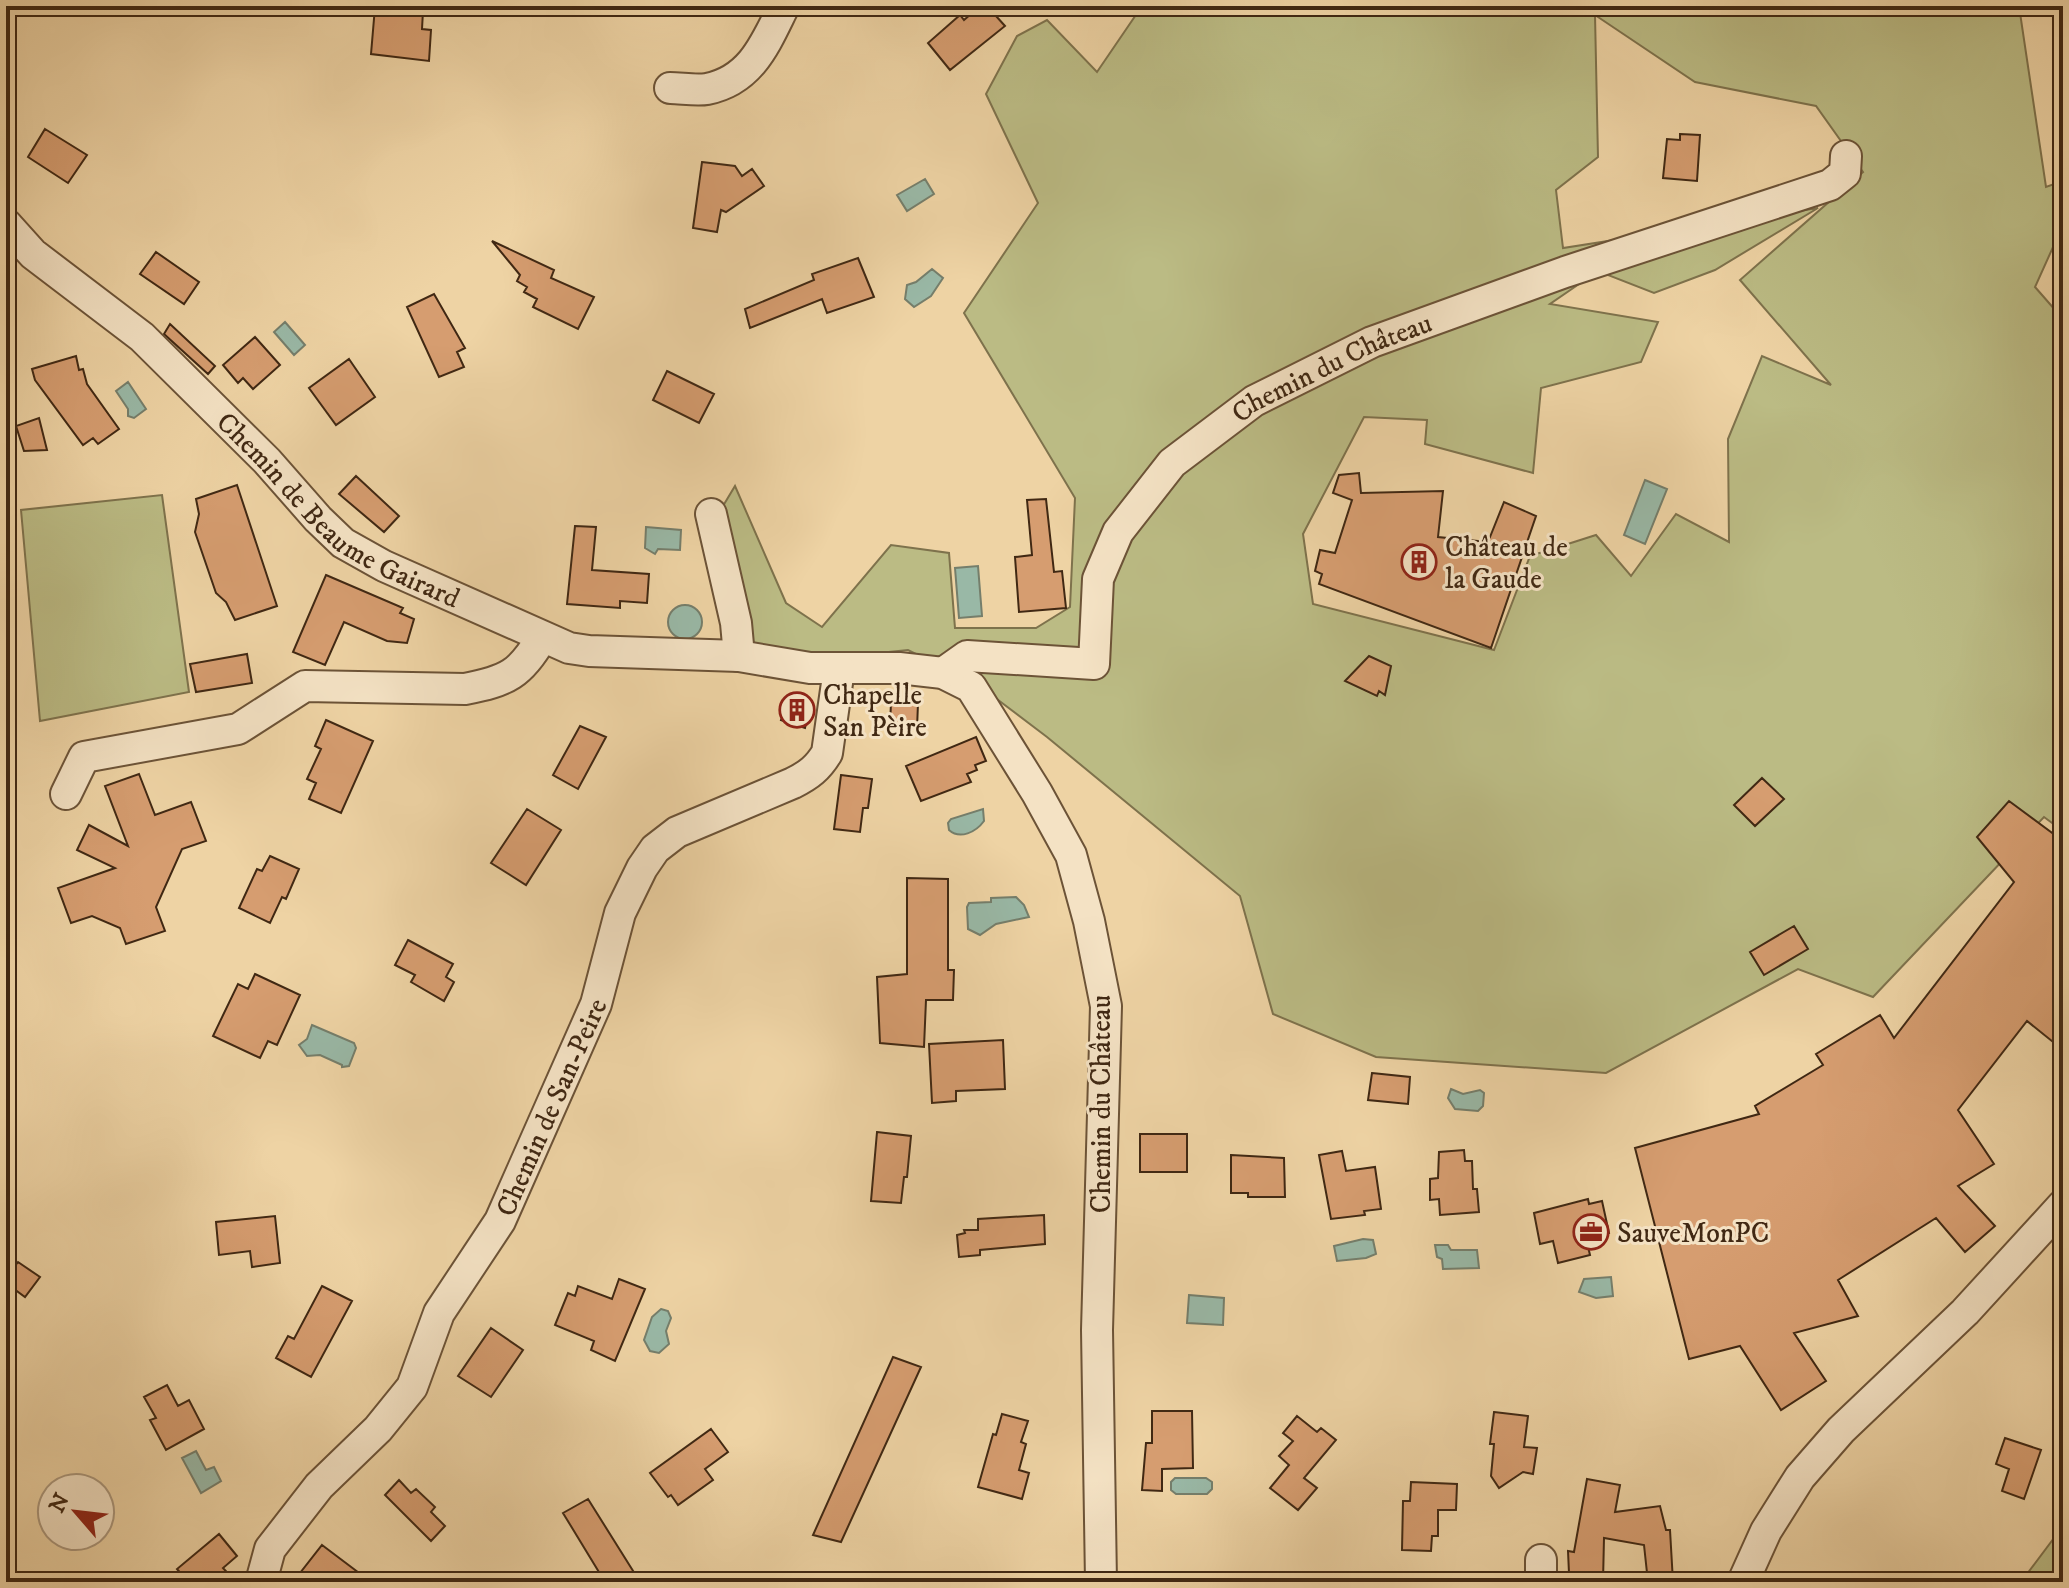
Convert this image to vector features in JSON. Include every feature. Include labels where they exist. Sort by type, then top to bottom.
[{"type":"street","points":[[670,88],[706,89],[732,79],[757,60],[784,6]]},
{"type":"street","name":"Chemin du Château","points":[[943,673],[967,656],[1094,664],[1098,579],[1118,532],[1172,463],[1254,401],[1372,342],[1565,272],[1830,185],[1845,173],[1846,156]]},
{"type":"street","name":"Chemin de Beaume Gairard","points":[[6,224],[33,254],[142,337],[267,461],[343,543],[384,566],[569,648],[739,656]]},
{"type":"street","points":[[711,514],[736,623],[739,656]]},
{"type":"street","points":[[66,794],[84,757],[238,729],[305,686],[465,689],[491,685],[514,675],[529,659],[542,637]]},
{"type":"street","name":"Chemin du Château","points":[[739,656],[810,668],[899,668],[943,673],[971,687],[1037,793],[1071,855],[1089,921],[1106,1006],[1097,1330],[1101,1582]]},
{"type":"street","name":"Chemin de San-Peire","points":[[261,1582],[270,1549],[319,1486],[378,1429],[412,1387],[439,1313],[500,1221],[596,1004],[620,913],[642,868],[655,849],[677,832],[793,783],[820,765],[827,753],[839,669]]},
{"type":"street","points":[[1743,1582],[1766,1531],[1800,1477],[1841,1430],[1965,1312],[2063,1205]]},
{"type":"green space","points":[[1142,6],[2019,6],[2046,187],[2063,181],[2063,225],[2035,287],[2063,319],[2063,831],[2044,817],[1873,997],[1798,969],[1606,1073],[1376,1057],[1273,1014],[1240,896],[1047,737],[977,684],[908,650],[820,659],[741,646],[717,516],[735,486],[786,603],[822,627],[891,545],[949,553],[955,628],[1036,628],[1070,607],[1075,498],[964,313],[1038,203],[986,94],[1017,36],[1047,20],[1097,72]],"holes":[[[1595,15],[1695,82],[1816,106],[1863,172],[1740,280],[1831,385],[1762,356],[1728,439],[1729,542],[1676,514],[1631,576],[1596,535],[1530,556],[1494,650],[1313,604],[1303,534],[1364,417],[1427,420],[1425,444],[1533,473],[1541,388],[1641,362],[1658,322],[1550,304],[1598,271],[1654,293],[1715,270],[1818,208],[1563,248],[1556,190],[1598,157]]]},
{"type":"green space","points":[[162,495],[189,692],[40,721],[21,510]]},
{"type":"green space","points":[[2063,1526],[2063,1582],[2021,1582]]},
{"type":"shaded area","points":[[925,179],[934,194],[907,211],[897,195]]},
{"type":"shaded area","points":[[932,269],[943,278],[931,296],[914,307],[905,299],[907,285]]},
{"type":"shaded area","points":[[285,322],[305,345],[294,355],[274,332]]},
{"type":"shaded area","points":[[128,382],[146,409],[134,418],[128,416],[128,409],[116,391]]},
{"type":"shaded area","points":[[1645,480],[1667,489],[1645,544],[1624,535]]},
{"type":"shaded area","points":[[646,527],[681,530],[680,550],[658,549],[655,554],[645,548]]},
{"type":"shaded area","points":[[978,566],[982,616],[959,618],[955,568]]},
{"type":"shaded area","points":[[685,605],[697,610],[702,622],[697,634],[685,639],[673,634],[668,622],[673,610]]},
{"type":"shaded area","points":[[983,809],[984,821],[977,828],[963,834],[949,830],[951,819]]},
{"type":"shaded area","points":[[1016,897],[1029,917],[996,924],[980,935],[968,929],[969,903]]},
{"type":"shaded area","points":[[312,1025],[354,1043],[356,1048],[349,1066],[342,1067],[320,1055],[307,1056],[299,1045],[307,1039]]},
{"type":"shaded area","points":[[1451,1089],[1463,1094],[1480,1090],[1484,1093],[1483,1106],[1478,1111],[1455,1109],[1448,1098]]},
{"type":"shaded area","points":[[1363,1239],[1373,1240],[1376,1254],[1337,1261],[1334,1246]]},
{"type":"shaded area","points":[[1435,1245],[1448,1245],[1451,1250],[1477,1250],[1479,1268],[1443,1269]]},
{"type":"shaded area","points":[[1611,1277],[1613,1296],[1596,1298],[1579,1292],[1584,1279]]},
{"type":"shaded area","points":[[1189,1295],[1224,1298],[1223,1325],[1187,1323]]},
{"type":"shaded area","points":[[661,1309],[668,1311],[671,1318],[666,1331],[669,1344],[659,1353],[650,1351],[644,1340],[652,1317]]},
{"type":"shaded area","points":[[196,1451],[206,1470],[214,1467],[221,1481],[201,1493],[182,1458]]},
{"type":"shaded area","points":[[1175,1478],[1206,1478],[1212,1482],[1212,1489],[1207,1494],[1176,1494],[1171,1490],[1171,1482]]},
{"type":"building","points":[[980,6],[987,6],[1005,26],[950,70],[928,43],[960,15],[964,20]]},
{"type":"building","points":[[375,7],[423,11],[422,29],[431,30],[429,61],[371,54]]},
{"type":"building","points":[[45,129],[87,155],[68,183],[28,157]]},
{"type":"building","points":[[1680,134],[1700,135],[1697,181],[1663,178],[1667,139],[1680,140]]},
{"type":"building","points":[[702,162],[735,166],[742,176],[752,169],[764,186],[726,212],[721,210],[717,232],[693,228]]},
{"type":"building","points":[[492,241],[554,270],[551,278],[594,297],[578,329],[533,307],[537,299],[524,292],[527,287],[517,281],[520,275]]},
{"type":"building","points":[[156,252],[199,282],[184,304],[140,274]]},
{"type":"building","points":[[858,258],[874,297],[827,313],[822,299],[750,328],[745,309],[814,280],[812,274]]},
{"type":"building","points":[[434,294],[465,348],[457,352],[464,367],[439,377],[407,307]]},
{"type":"building","points":[[170,324],[215,366],[208,374],[164,334]]},
{"type":"building","points":[[255,337],[280,365],[253,389],[243,378],[238,383],[223,365]]},
{"type":"building","points":[[76,356],[87,384],[119,429],[98,444],[93,438],[83,445],[35,380],[32,369]]},
{"type":"building","points":[[349,359],[375,397],[336,425],[309,388]]},
{"type":"building","points":[[667,371],[714,394],[699,423],[653,400]]},
{"type":"building","points":[[39,418],[47,450],[24,451],[16,426]]},
{"type":"building","name":"Château de la Gaude","points":[[1359,473],[1361,493],[1443,491],[1438,537],[1488,542],[1504,502],[1536,516],[1491,648],[1319,584],[1322,574],[1315,571],[1320,550],[1335,553],[1352,500],[1333,493],[1339,475]]},
{"type":"building","points":[[356,476],[399,516],[384,532],[339,494]]},
{"type":"building","points":[[237,485],[277,606],[235,620],[226,602],[216,593],[195,532],[199,514],[196,499]]},
{"type":"building","points":[[1046,499],[1054,572],[1062,571],[1066,608],[1019,612],[1015,557],[1032,555],[1027,500]]},
{"type":"building","points":[[575,526],[596,527],[592,570],[649,574],[647,603],[620,601],[620,608],[567,604]]},
{"type":"building","points":[[326,575],[403,608],[400,613],[414,619],[407,643],[387,641],[344,622],[325,665],[293,652]]},
{"type":"building","points":[[247,654],[252,683],[196,692],[190,664]]},
{"type":"building","points":[[1369,656],[1391,666],[1385,695],[1379,691],[1377,696],[1345,681]]},
{"type":"building","name":"Chapelle San Pèire","points":[[801,693],[811,702],[805,728],[781,720],[788,700]]},
{"type":"building","points":[[891,702],[918,703],[917,729],[890,727]]},
{"type":"building","points":[[326,720],[373,741],[341,813],[309,799],[316,783],[307,779],[321,749],[315,746]]},
{"type":"building","points":[[580,726],[606,737],[578,789],[553,775]]},
{"type":"building","points":[[976,737],[986,761],[975,765],[977,770],[967,774],[971,782],[921,801],[906,766]]},
{"type":"building","points":[[139,774],[155,815],[191,802],[206,841],[182,849],[156,907],[165,931],[126,944],[120,928],[92,916],[71,923],[58,888],[115,868],[77,850],[89,825],[128,846],[105,786]]},
{"type":"building","points":[[841,775],[872,779],[868,808],[863,808],[860,832],[834,829]]},
{"type":"building","points":[[1762,778],[1784,799],[1755,826],[1734,805]]},
{"type":"building","points":[[2009,801],[2063,841],[2063,1050],[2027,1021],[1958,1110],[1994,1164],[1958,1186],[1995,1226],[1965,1252],[1936,1218],[1838,1280],[1858,1316],[1794,1333],[1826,1381],[1781,1410],[1740,1346],[1689,1359],[1635,1148],[1759,1114],[1755,1106],[1823,1065],[1816,1054],[1880,1015],[1894,1038],[2014,882],[1977,837]]},
{"type":"building","points":[[527,809],[561,830],[526,885],[491,863]]},
{"type":"building","points":[[270,856],[299,869],[286,899],[282,897],[270,923],[239,908],[257,869],[262,871]]},
{"type":"building","points":[[907,878],[948,879],[948,970],[954,970],[953,1000],[926,1000],[924,1047],[880,1043],[877,977],[907,974]]},
{"type":"building","points":[[1794,926],[1808,949],[1764,975],[1750,952]]},
{"type":"building","points":[[408,940],[453,964],[446,977],[454,982],[444,1001],[411,982],[415,975],[395,965]]},
{"type":"building","points":[[255,974],[300,995],[277,1045],[268,1041],[260,1058],[213,1036],[238,984],[248,989]]},
{"type":"building","points":[[1003,1040],[1005,1089],[956,1091],[956,1101],[932,1103],[929,1044]]},
{"type":"building","points":[[1372,1073],[1410,1077],[1408,1104],[1368,1100]]},
{"type":"building","points":[[877,1132],[911,1136],[901,1203],[871,1201]]},
{"type":"building","points":[[1140,1134],[1187,1134],[1187,1172],[1140,1172]]},
{"type":"building","points":[[1464,1150],[1465,1161],[1472,1161],[1473,1189],[1477,1189],[1479,1212],[1440,1215],[1439,1199],[1430,1200],[1430,1179],[1438,1178],[1439,1152]]},
{"type":"building","points":[[1342,1151],[1346,1171],[1375,1167],[1381,1209],[1364,1211],[1365,1215],[1331,1219],[1319,1155]]},
{"type":"building","points":[[1231,1155],[1284,1158],[1285,1197],[1248,1197],[1248,1193],[1231,1193]]},
{"type":"building","points":[[1588,1199],[1589,1204],[1602,1201],[1609,1233],[1586,1238],[1590,1255],[1558,1263],[1553,1241],[1540,1244],[1534,1213]]},
{"type":"building","points":[[1044,1215],[1045,1244],[980,1250],[980,1255],[959,1257],[957,1235],[965,1233],[964,1230],[978,1230],[978,1219]]},
{"type":"building","points":[[275,1216],[280,1263],[252,1267],[250,1251],[219,1255],[216,1222]]},
{"type":"building","points":[[18,1262],[40,1277],[25,1297],[6,1283],[6,1278]]},
{"type":"building","points":[[619,1279],[645,1289],[615,1361],[591,1350],[594,1341],[555,1325],[568,1293],[575,1296],[578,1286],[612,1299]]},
{"type":"building","points":[[322,1286],[352,1301],[311,1377],[276,1358],[288,1336],[294,1339]]},
{"type":"building","points":[[491,1328],[523,1350],[491,1397],[458,1376]]},
{"type":"building","points":[[893,1357],[921,1367],[841,1542],[813,1535]]},
{"type":"building","points":[[167,1385],[178,1406],[189,1400],[204,1429],[166,1450],[150,1420],[156,1418],[144,1397]]},
{"type":"building","points":[[1152,1411],[1192,1411],[1193,1468],[1162,1469],[1162,1491],[1142,1490],[1146,1443],[1152,1443]]},
{"type":"building","points":[[1494,1412],[1528,1416],[1524,1447],[1537,1448],[1533,1474],[1523,1472],[1499,1488],[1491,1476],[1494,1444],[1490,1444]]},
{"type":"building","points":[[1002,1414],[1028,1421],[1021,1442],[1026,1444],[1019,1470],[1029,1473],[1022,1499],[978,1487]]},
{"type":"building","points":[[1297,1416],[1317,1432],[1321,1428],[1336,1440],[1304,1478],[1317,1488],[1298,1510],[1270,1488],[1289,1465],[1279,1456],[1293,1441],[1283,1433]]},
{"type":"building","points":[[711,1429],[728,1452],[705,1469],[713,1480],[678,1505],[650,1473]]},
{"type":"building","points":[[2005,1438],[2041,1450],[2024,1499],[2002,1491],[2009,1469],[1996,1464]]},
{"type":"building","points":[[1587,1479],[1620,1485],[1615,1512],[1660,1506],[1666,1530],[1670,1530],[1673,1582],[1648,1582],[1644,1545],[1604,1538],[1603,1582],[1576,1582],[1577,1573],[1569,1573],[1568,1551],[1574,1552]]},
{"type":"building","points":[[399,1480],[411,1493],[416,1489],[435,1507],[431,1512],[445,1526],[431,1541],[385,1495]]},
{"type":"building","points":[[1411,1482],[1457,1484],[1456,1510],[1438,1510],[1438,1536],[1432,1536],[1431,1551],[1402,1550],[1403,1501],[1410,1501]]},
{"type":"building","points":[[588,1499],[640,1582],[605,1582],[563,1513]]},
{"type":"building","points":[[219,1534],[237,1556],[223,1568],[236,1582],[188,1582],[177,1569]]},
{"type":"building","points":[[322,1545],[371,1582],[293,1582]]},
{"type":"place","name":"Château de la Gaude","points":[[1419,562]]},
{"type":"place","name":"Chapelle San Pèire","points":[[797,710]]},
{"type":"place","name":"SauveMonPC","points":[[1591,1232]]}]
